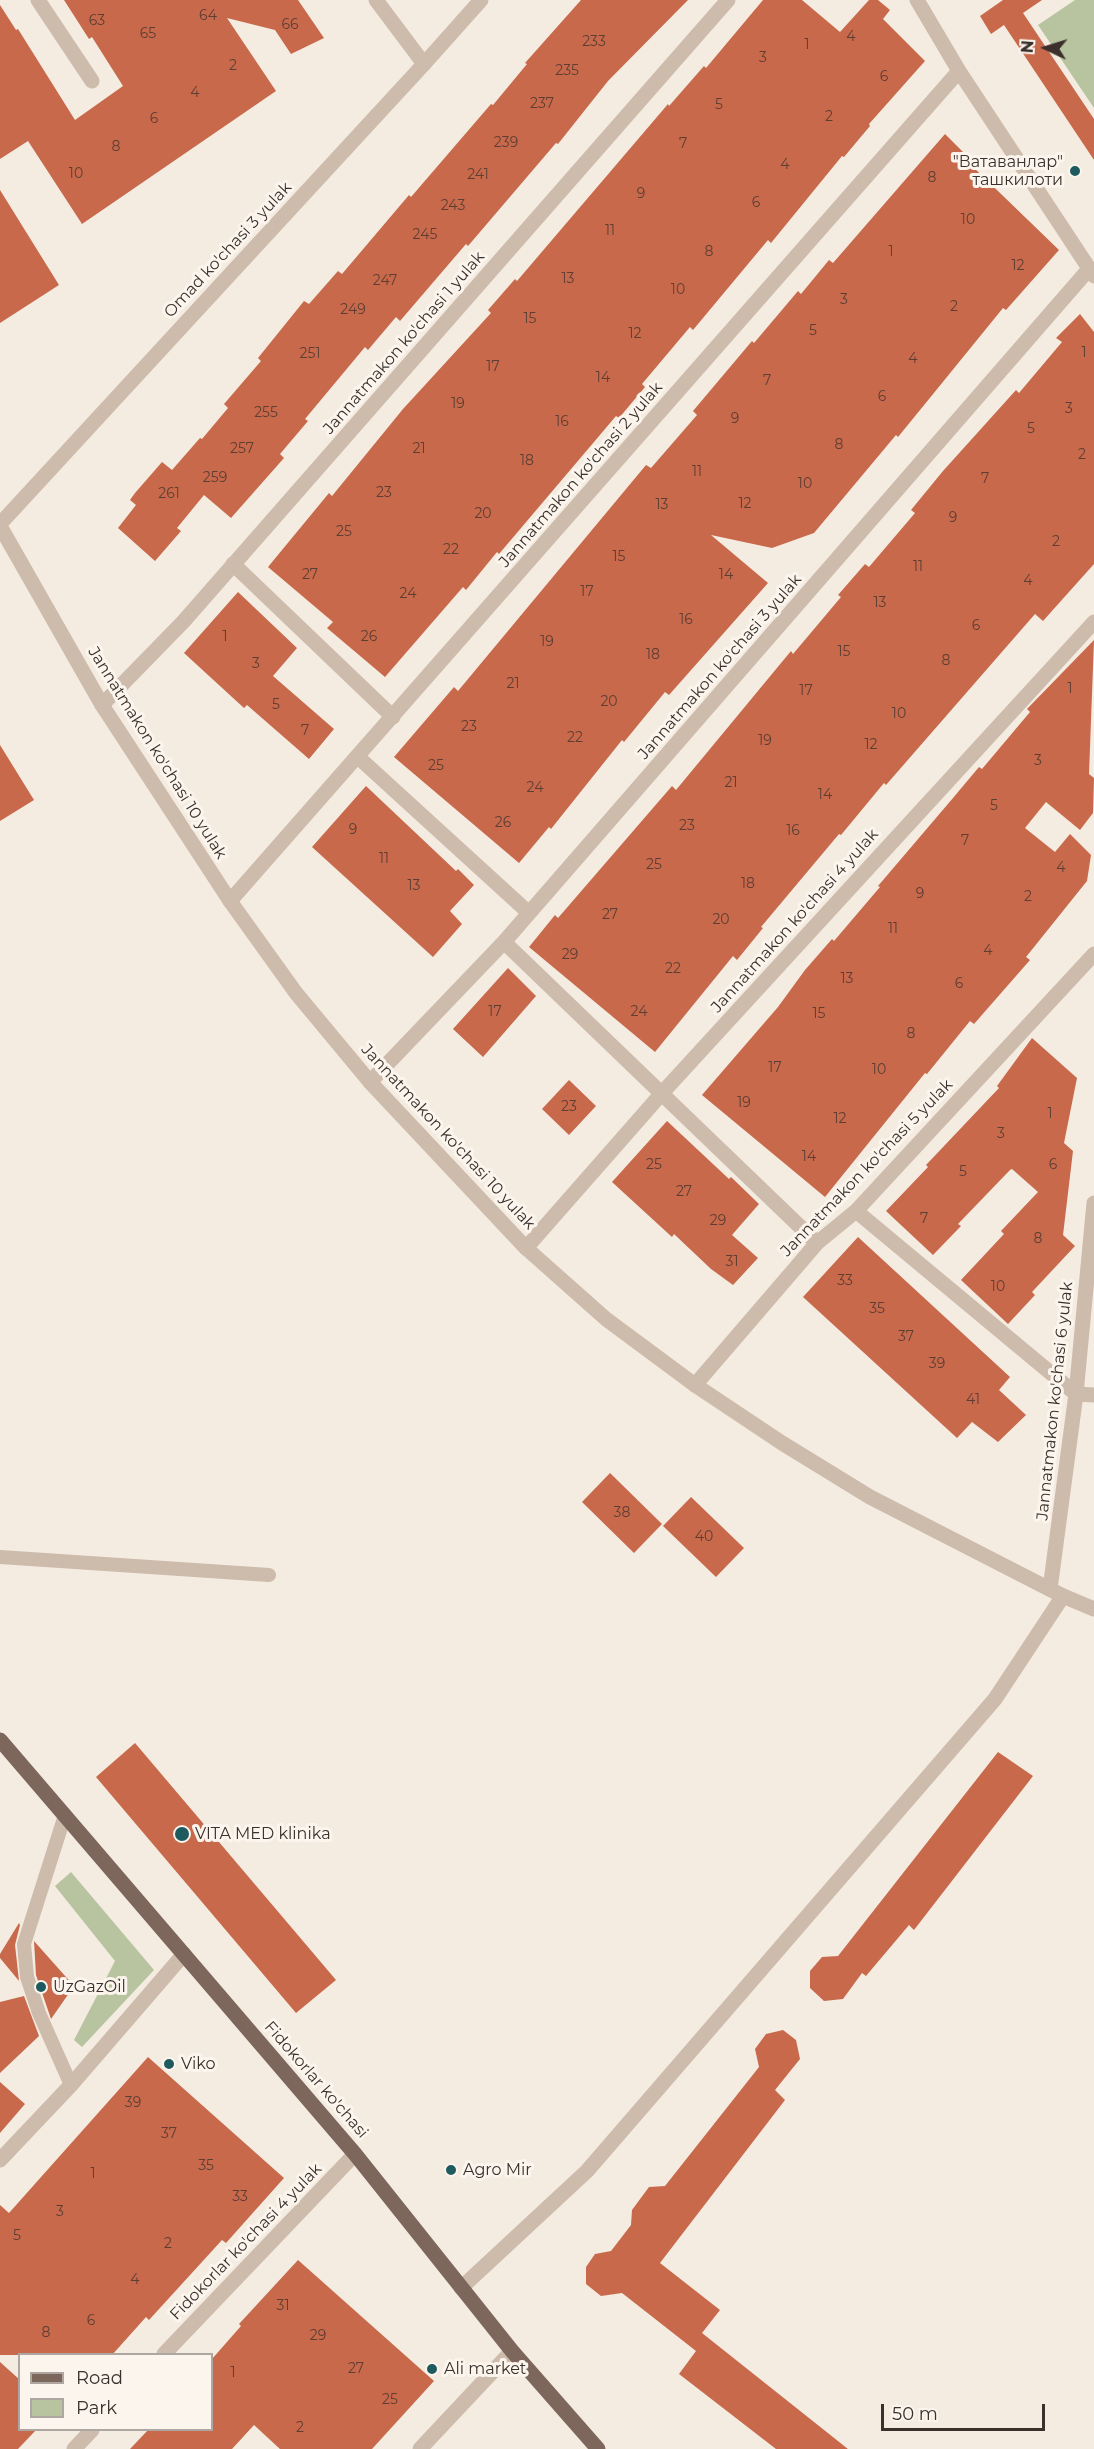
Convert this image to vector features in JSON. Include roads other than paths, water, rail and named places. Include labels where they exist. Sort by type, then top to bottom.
[{"type":"main road","name":"Fidokorlar ko'chasi","points":[[0,1740],[355,2154],[512,2351],[598,2449]]},
{"type":"street","points":[[39,0],[92,81]]},
{"type":"street","points":[[376,0],[424,64]]},
{"type":"street","name":"Omad ko'chasi 3 yulak","points":[[0,525],[481,0]]},
{"type":"street","name":"Jannatmakon ko'chasi 1 yulak","points":[[102,705],[183,622],[728,0]]},
{"type":"street","points":[[916,0],[958,71],[1092,273]]},
{"type":"street","name":"Jannatmakon ko'chasi 2 yulak","points":[[230,901],[958,71]]},
{"type":"street","name":"Jannatmakon ko'chasi 3 yulak","points":[[370,1082],[504,942],[1092,273]]},
{"type":"street","name":"Jannatmakon ko'chasi 10 yulak","points":[[0,525],[102,705],[230,901],[296,993],[370,1082],[526,1248],[606,1319],[695,1385],[782,1443],[870,1497],[1057,1593],[1094,1609]]},
{"type":"street","points":[[233,564],[393,717]]},
{"type":"street","name":"Jannatmakon ko'chasi 4 yulak","points":[[526,1248],[663,1092],[1094,622]]},
{"type":"street","points":[[357,757],[529,913]]},
{"type":"street","points":[[504,942],[663,1092],[817,1243]]},
{"type":"street","name":"Jannatmakon ko'chasi 5 yulak","points":[[695,1385],[817,1243],[856,1210],[1094,954]]},
{"type":"street","name":"Jannatmakon ko'chasi 6 yulak","points":[[1057,1593],[1094,1203]]},
{"type":"street","points":[[856,1210],[1076,1394],[1094,1395]]},
{"type":"street","points":[[461,2288],[587,2171],[995,1699],[1057,1593]]},
{"type":"street","points":[[0,2160],[71,2085],[184,1954]]},
{"type":"street","name":"Fidokorlar ko'chasi 4 yulak","points":[[166,2353],[355,2154]]},
{"type":"street","points":[[420,2449],[512,2351]]},
{"type":"street","points":[[74,2449],[91,2431]]},
{"type":"lane","points":[[0,1557],[268,1575]]},
{"type":"lane","points":[[65,1815],[24,1944],[30,1986],[39,2013],[71,2085]]},
{"type":"place","name":"\"Ватаванлар\" ташкилоти","points":[[1075,171]]},
{"type":"place","name":"VITA MED klinika","points":[[182,1834]]},
{"type":"place","name":"UzGazOil","points":[[41,1987]]},
{"type":"place","name":"Viko","points":[[169,2064]]},
{"type":"place","name":"Agro Mir","points":[[451,2170]]},
{"type":"place","name":"Ali market","points":[[432,2369]]}]
